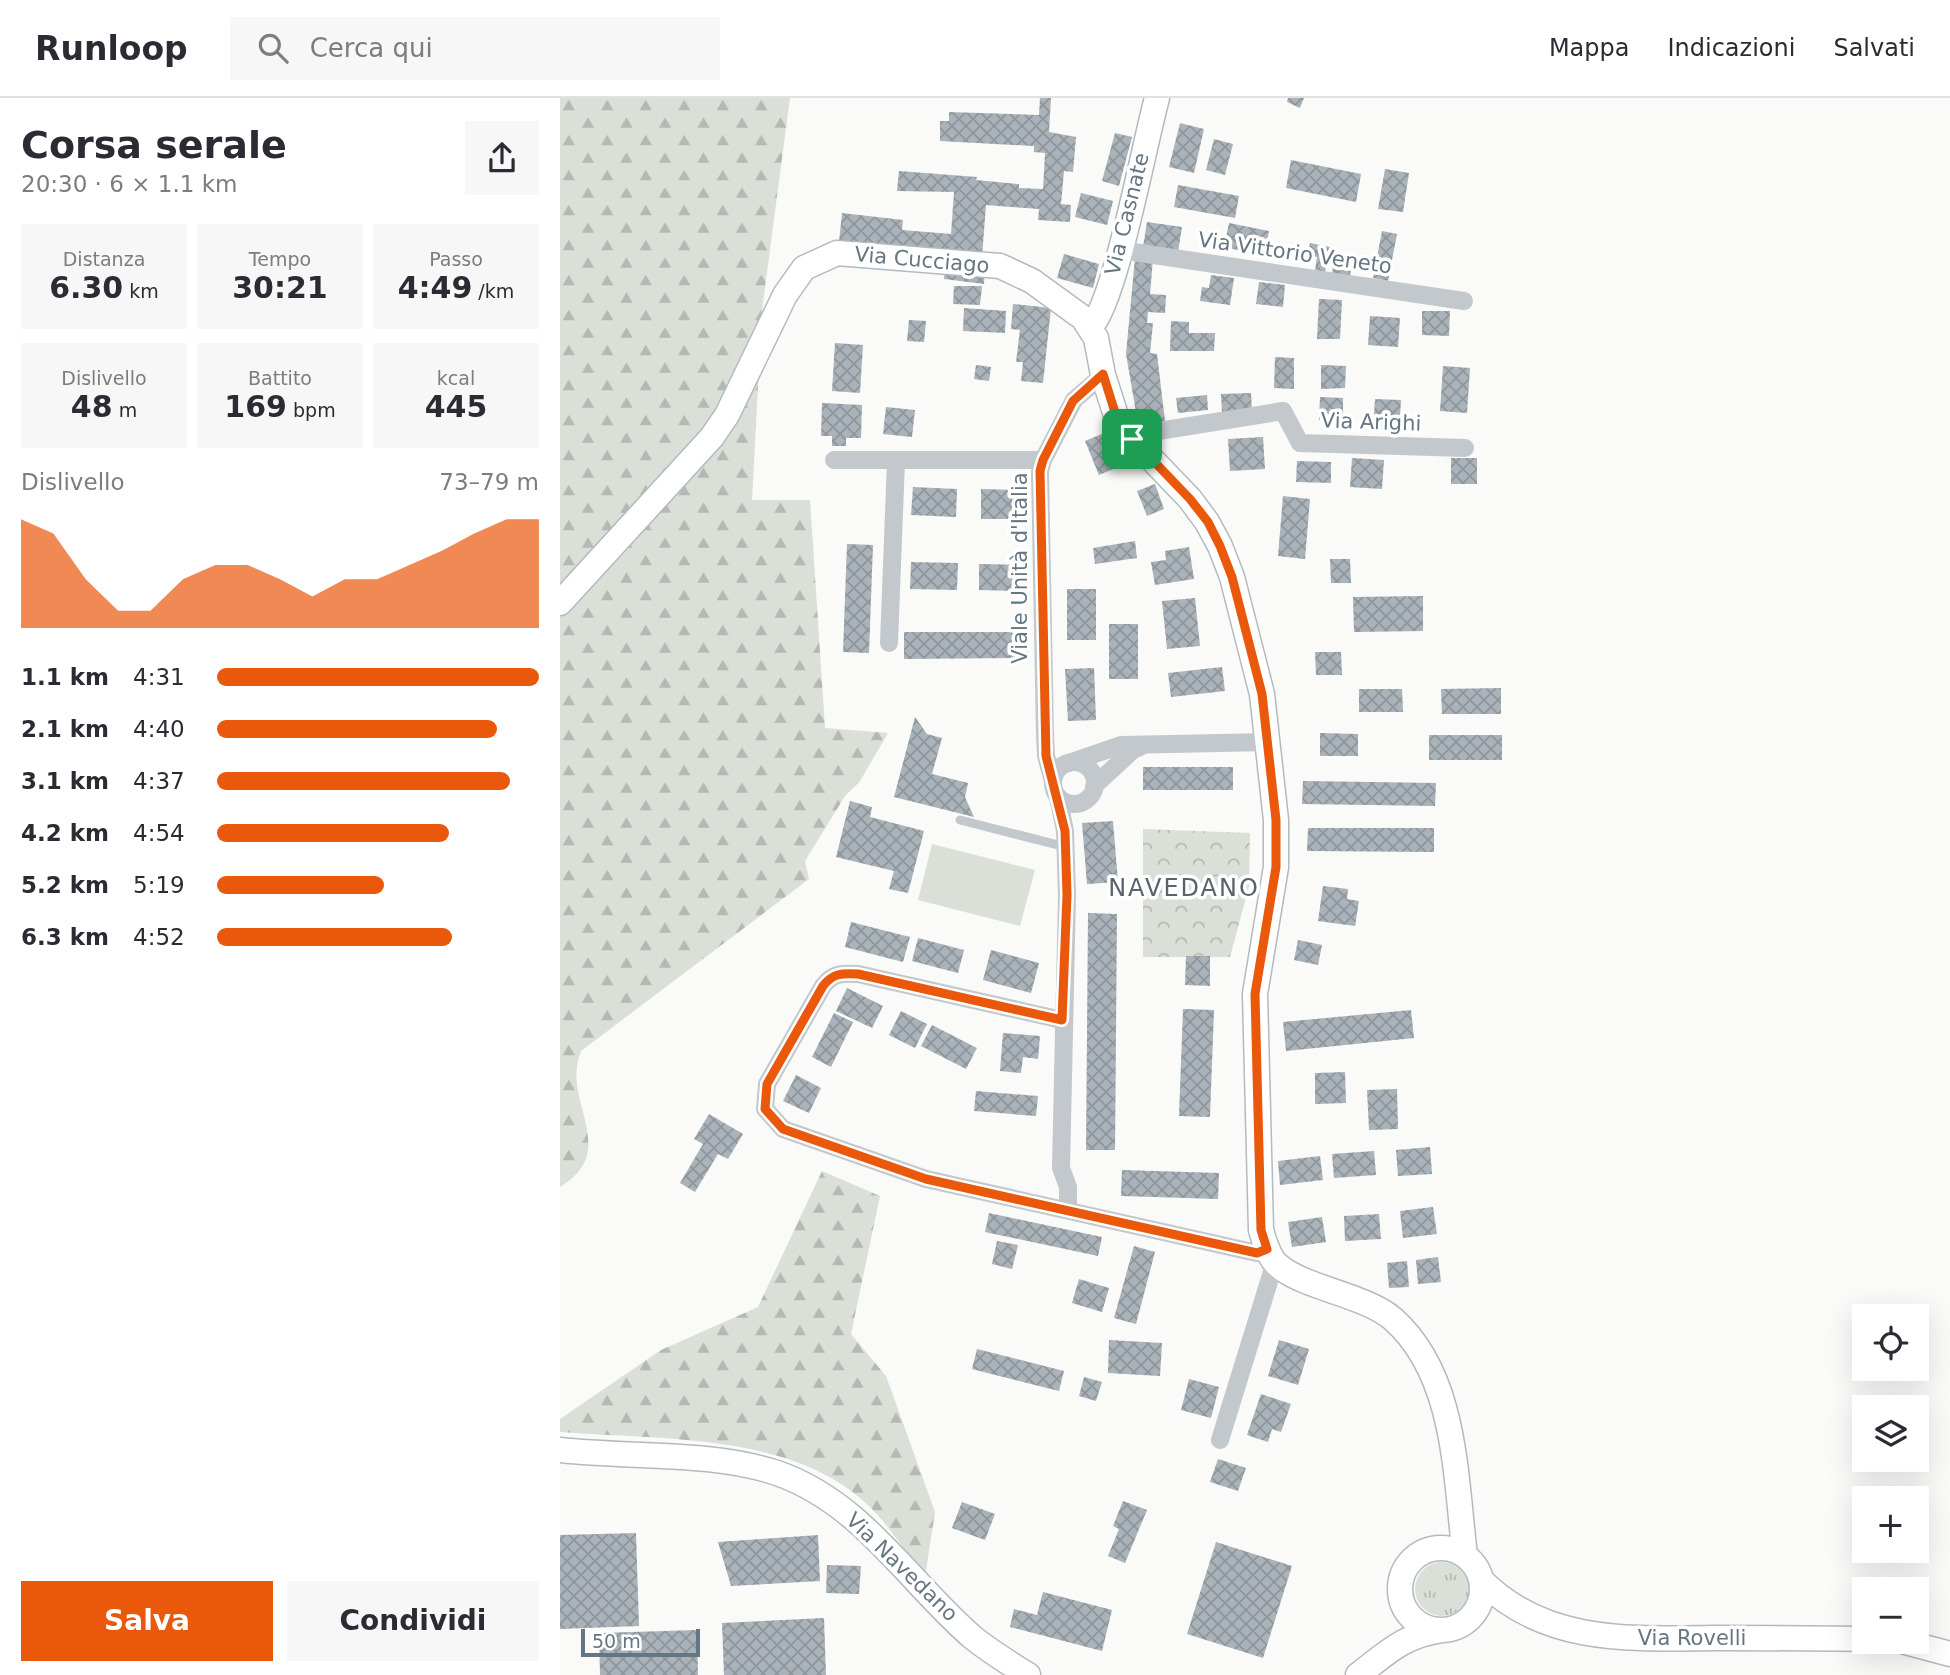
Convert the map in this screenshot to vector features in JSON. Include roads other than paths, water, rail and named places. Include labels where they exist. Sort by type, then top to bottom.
[{"type":"street","name":"Via Casnate","points":[[1091,326],[1100,318],[1120,250],[1157,98]]},
{"type":"street","name":"Via Vittorio Veneto","points":[[1120,250],[1464,301]]},
{"type":"street","name":"Via Cucciago","points":[[560,603],[712,437],[727,415],[785,295],[804,268],[819,260],[837,253],[1000,266],[1032,281],[1091,326]]},
{"type":"street","points":[[1091,326],[1119,425],[1190,499],[1208,522],[1220,546],[1252,649],[1269,742],[1276,820],[1276,867],[1255,994],[1261,1230],[1271,1256],[1220,1440]]},
{"type":"street","name":"Viale Unità d'Italia","points":[[1065,839],[1045,734],[1043,460],[1073,401],[1103,374]]},
{"type":"street","name":"Via Arighi","points":[[1132,439],[1146,433],[1283,411],[1300,443],[1465,448]]},
{"type":"street","points":[[834,460],[1043,460]]},
{"type":"street","points":[[889,643],[896,461]]},
{"type":"street","points":[[1080,803],[1064,802],[1055,789],[1061,766],[1121,745],[1269,742]]},
{"type":"street","points":[[1094,786],[1133,750],[1146,744]]},
{"type":"street","points":[[1068,1210],[1068,1187],[1061,1168],[1065,839],[1068,818],[1092,793],[1094,786],[1091,771],[1085,766],[1069,763]]},
{"type":"street","points":[[1062,1020],[858,974],[841,973],[830,977],[767,1084],[765,1109],[783,1129],[926,1179],[1271,1256],[1291,1273],[1368,1303],[1392,1319],[1412,1341],[1439,1394],[1448,1427],[1465,1555]]},
{"type":"street","name":"Via Navedano","points":[[560,1450],[738,1463],[778,1474],[811,1489],[871,1531],[970,1634],[1028,1675]]},
{"type":"street","points":[[1366,1669],[1396,1627],[1402,1577],[1406,1568],[1427,1550],[1452,1521],[1457,1497]]},
{"type":"street","points":[[1366,1669],[1403,1640],[1455,1625],[1478,1607],[1481,1580],[1476,1566],[1465,1555],[1451,1549],[1427,1550]]},
{"type":"street","name":"Via Rovelli","points":[[1481,1580],[1524,1614],[1569,1630],[1616,1639],[1852,1639]]},
{"type":"street","points":[[1401,1597],[1416,1621],[1455,1625]]},
{"type":"street","name":"Via Rovelli","points":[[1455,1625],[1483,1614],[1524,1614]]},
{"type":"street","points":[[1929,1648],[1950,1654]]},
{"type":"lane","points":[[960,820],[1065,839]]},
{"type":"district","name":"NAVEDANO","points":[[1184,888]]}]
